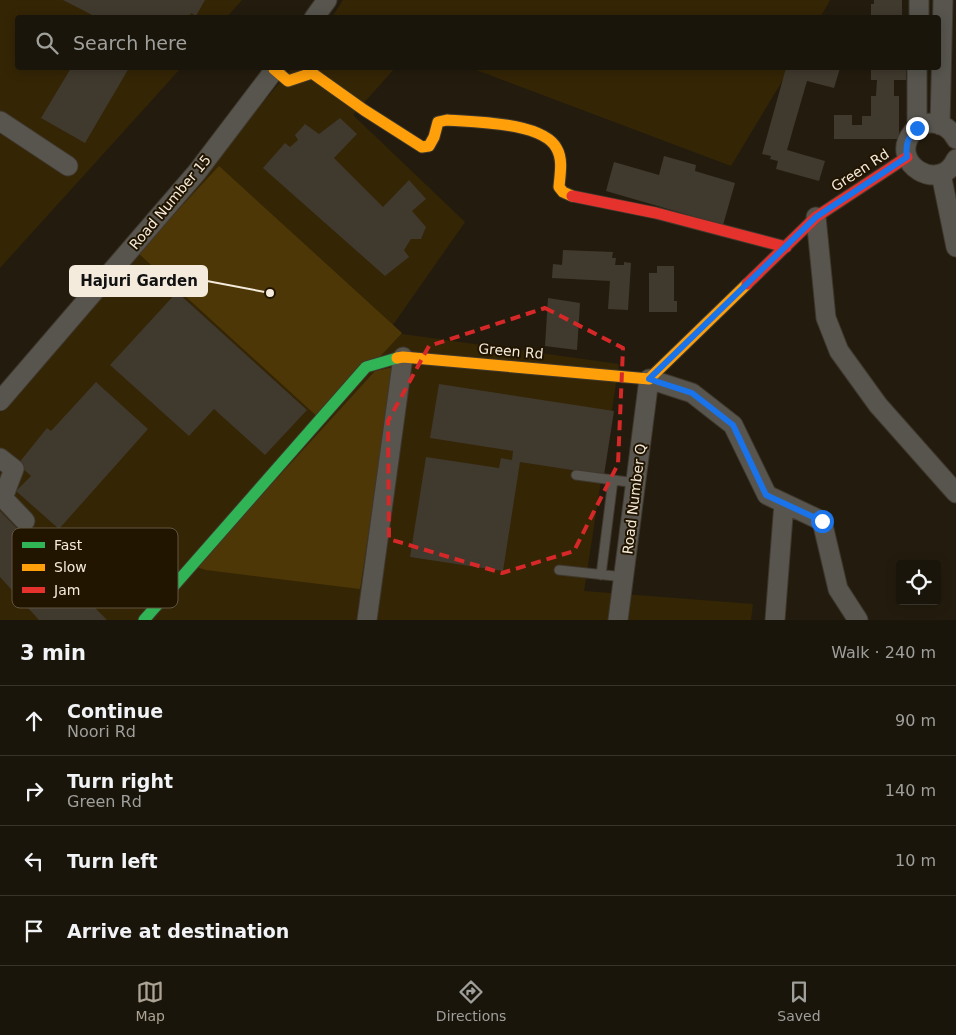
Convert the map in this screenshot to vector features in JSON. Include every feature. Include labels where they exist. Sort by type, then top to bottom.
[{"type":"street","points":[[316,15],[327,0]]},
{"type":"street","points":[[919,0],[919,15]]},
{"type":"street","points":[[940,125],[943,0]]},
{"type":"street","name":"Road Number 15","points":[[0,401],[197,172],[274,70]]},
{"type":"street","points":[[277,70],[288,81],[312,73],[364,110],[422,147],[429,146],[434,137],[438,122],[447,120],[520,126],[551,140],[556,146],[561,158],[559,187],[562,192],[572,196],[656,213],[786,246]]},
{"type":"street","points":[[917,128],[918,70]]},
{"type":"street","points":[[0,121],[68,166]]},
{"type":"street","points":[[956,139],[950,129],[933,123],[917,128],[907,141],[906,149],[911,165],[925,174],[941,174],[949,169],[956,159]]},
{"type":"street","name":"Green Rd","points":[[178,581],[366,367],[403,357],[649,379],[816,217],[907,157]]},
{"type":"street","points":[[941,174],[956,247]]},
{"type":"street","points":[[816,217],[826,318],[839,351],[878,405],[956,493]]},
{"type":"street","points":[[367,620],[403,357]]},
{"type":"street","points":[[649,379],[692,393],[733,425],[766,495],[822,521],[838,589],[858,620]]},
{"type":"street","name":"Road Number Q","points":[[618,620],[649,379]]},
{"type":"street","points":[[0,458],[14,469],[3,498],[25,521]]},
{"type":"street","points":[[775,620],[784,503]]},
{"type":"street","name":"Green Rd","points":[[144,620],[155,608]]},
{"type":"lane","points":[[576,475],[636,483]]},
{"type":"lane","points":[[601,575],[613,480]]},
{"type":"lane","points":[[559,570],[624,577]]},
{"type":"highlighted area","points":[[545,308],[623,348],[618,464],[574,551],[502,573],[389,539],[388,421],[429,346]]},
{"type":"shaded area","points":[[0,0],[242,0],[229,15],[15,15],[15,70],[179,70],[0,268]]},
{"type":"shaded area","points":[[343,0],[830,0],[822,15],[333,15]]},
{"type":"shaded area","points":[[290,70],[393,70],[353,115],[465,222],[388,332],[619,364],[584,591],[753,604],[751,620],[0,620],[0,413]]},
{"type":"shaded area","points":[[476,70],[789,70],[731,166]]},
{"type":"shaded area","points":[[219,166],[402,333],[321,420],[138,253]]},
{"type":"shaded area","points":[[394,367],[360,589],[206,570],[196,567],[375,371]]},
{"type":"building","points":[[63,0],[205,0],[197,15],[191,13],[190,15],[92,15]]},
{"type":"building","points":[[874,0],[902,0],[902,15],[871,15],[871,4],[874,4]]},
{"type":"building","points":[[70,70],[128,70],[85,143],[41,118]]},
{"type":"building","points":[[785,70],[839,70],[834,88],[807,81],[787,150],[825,161],[819,181],[776,169],[778,161],[770,159],[771,156],[762,154]]},
{"type":"building","points":[[871,70],[906,70],[906,80],[894,80],[894,96],[899,96],[899,139],[834,139],[834,115],[852,115],[852,125],[862,125],[862,116],[871,116],[871,96],[876,96],[877,80],[871,80]]},
{"type":"building","points":[[340,118],[357,134],[334,158],[383,207],[409,180],[426,199],[412,211],[426,227],[421,239],[411,239],[404,250],[409,257],[385,276],[263,168],[285,143],[290,147],[298,140],[295,135],[305,124],[319,134]]},
{"type":"building","points":[[664,156],[696,165],[695,171],[735,183],[723,225],[606,191],[614,162],[659,175]]},
{"type":"building","points":[[563,250],[613,252],[612,258],[616,258],[615,265],[624,265],[624,262],[631,263],[628,310],[608,309],[610,281],[552,278],[553,264],[562,265]]},
{"type":"building","points":[[657,266],[674,266],[674,301],[677,301],[677,312],[649,312],[649,273],[657,273]]},
{"type":"building","points":[[177,292],[307,410],[265,455],[214,409],[189,436],[110,365]]},
{"type":"building","points":[[548,298],[580,303],[577,350],[545,346]]},
{"type":"building","points":[[96,382],[148,429],[60,528],[16,491],[31,476],[18,464],[47,428],[51,431]]},
{"type":"building","points":[[439,384],[614,411],[604,475],[520,462],[503,571],[410,557],[426,457],[499,468],[501,458],[512,460],[513,451],[430,438]]},
{"type":"building","points":[[0,511],[17,528],[12,528],[12,590],[0,577]]},
{"type":"building","points":[[28,608],[95,608],[107,620],[39,620]]},
{"type":"traffic: fast","points":[[178,581],[366,367],[397,358]]},
{"type":"traffic: fast","points":[[144,620],[155,608]]},
{"type":"traffic: slow","points":[[275,70],[288,81],[312,73],[364,110],[422,147],[429,146],[434,137],[438,122],[447,120],[507,125],[538,133],[550,140],[557,149],[561,162],[559,187],[563,192],[572,196]]},
{"type":"traffic: slow","points":[[397,358],[649,379],[747,284]]},
{"type":"traffic: jam","points":[[747,284],[816,217],[907,157]]},
{"type":"traffic: jam","points":[[572,196],[656,213],[786,247]]},
{"type":"place","name":"Hajuri Garden","points":[[270,293]]},
{"type":"route","points":[[822,521],[766,495],[733,425],[692,393],[649,379],[816,217],[907,157],[907,141],[917,128]]}]
